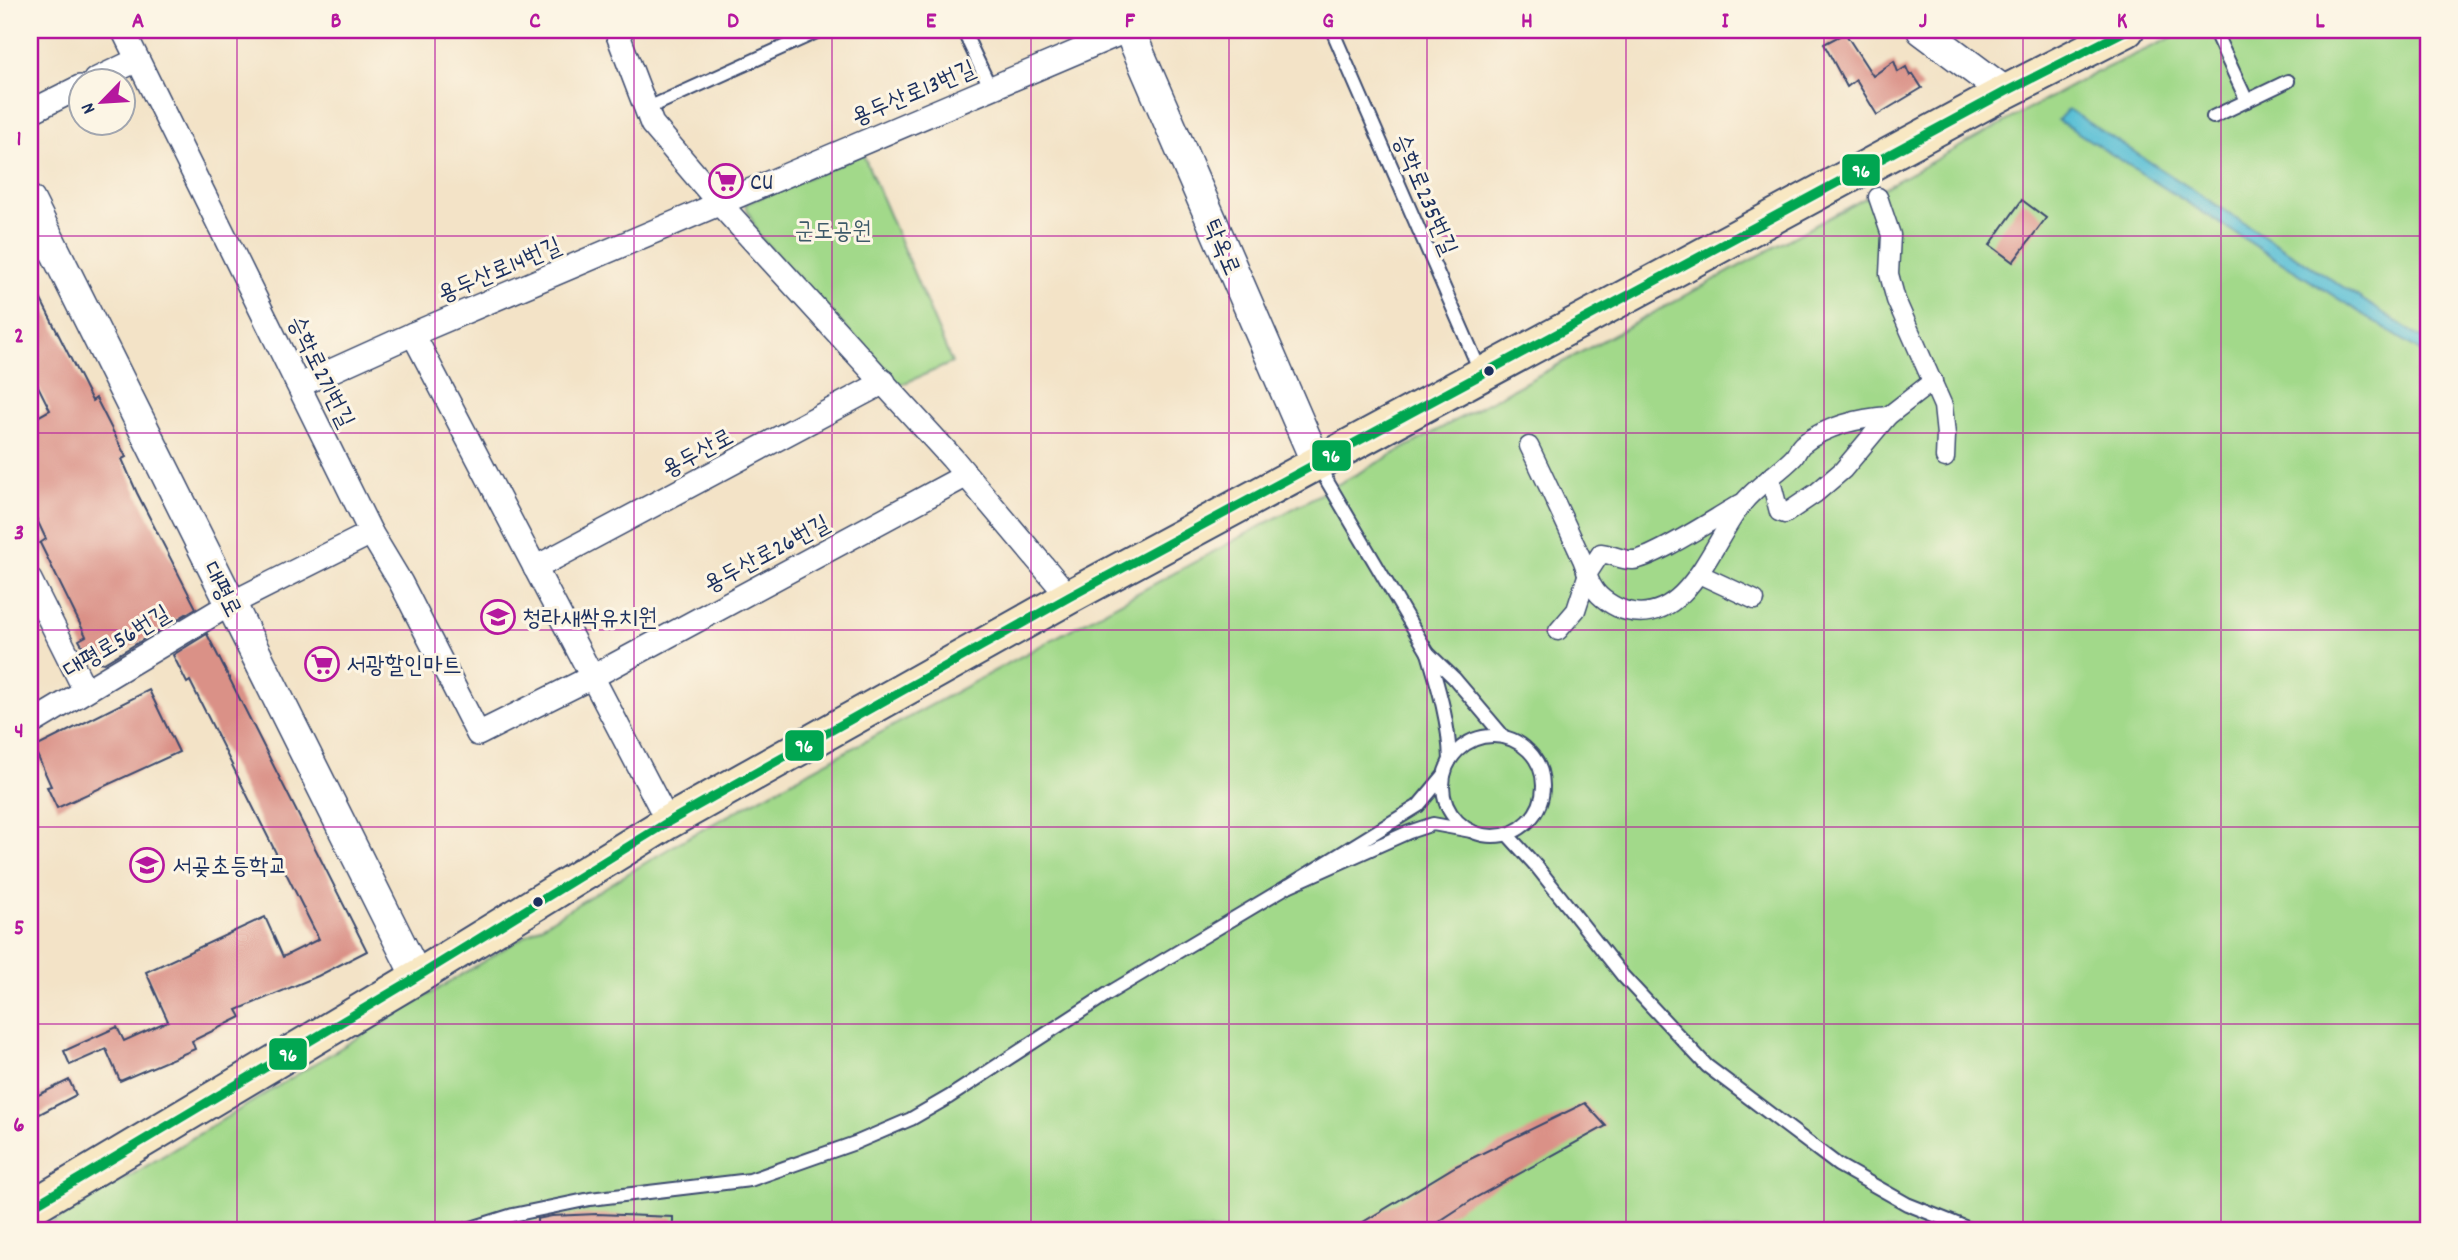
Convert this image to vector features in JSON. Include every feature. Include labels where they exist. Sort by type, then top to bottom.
[{"type":"main road","points":[[30,1208],[417,977],[668,822],[1069,597],[2005,92],[2127,30]]},
{"type":"street","name":"승학로271번길","points":[[123,30],[371,533],[401,583],[478,734]]},
{"type":"street","points":[[616,30],[652,124],[720,204],[952,458],[1069,597]]},
{"type":"street","name":"용두산로13번길","points":[[720,204],[1128,30]]},
{"type":"street","name":"탁옥로","points":[[1128,30],[1317,464]]},
{"type":"street","points":[[1922,30],[2005,92]]},
{"type":"street","points":[[126,66],[137,61]]},
{"type":"street","points":[[30,112],[66,94]]},
{"type":"street","points":[[1878,197],[1891,235],[1889,274],[1896,300],[1943,406],[1945,458]]},
{"type":"street","name":"대평로","points":[[30,201],[417,977]]},
{"type":"street","name":"용두산로14번길","points":[[300,385],[413,334],[720,204]]},
{"type":"street","points":[[413,334],[668,822]]},
{"type":"street","points":[[1770,477],[1772,494],[1779,512],[1785,514],[1843,470],[1888,416],[1933,381]]},
{"type":"street","name":"용두산로","points":[[535,568],[884,382]]},
{"type":"street","points":[[1558,631],[1576,610],[1588,573],[1601,553],[1612,554],[1625,560],[1636,560],[1671,544],[1743,502],[1794,457],[1802,444],[1842,424],[1888,416]]},
{"type":"street","points":[[1529,446],[1592,587],[1601,598],[1624,611],[1655,611],[1666,606],[1695,581],[1743,502]]},
{"type":"street","name":"용두산로26번길","points":[[478,734],[592,677],[965,476]]},
{"type":"street","name":"대평로56번길","points":[[30,724],[230,604],[371,533]]},
{"type":"street","points":[[1699,573],[1755,600]]},
{"type":"street","points":[[30,580],[85,690]]},
{"type":"lane","points":[[646,109],[821,30]]},
{"type":"lane","points":[[963,30],[990,87]]},
{"type":"lane","name":"승학로235번길","points":[[1332,30],[1482,375]]},
{"type":"lane","points":[[2214,30],[2247,101]]},
{"type":"lane","points":[[2213,117],[2288,82]]},
{"type":"lane","points":[[1317,464],[1428,653],[1444,704],[1450,760]]},
{"type":"lane","points":[[1428,653],[1454,678],[1504,737]]},
{"type":"lane","points":[[465,1230],[513,1215],[590,1199],[750,1180],[911,1119],[1109,993],[1418,806],[1444,775],[1450,760],[1460,748],[1473,740],[1489,736],[1504,737],[1519,743],[1531,753],[1539,766],[1543,783],[1541,800],[1533,816],[1521,828],[1507,834],[1488,836],[1433,824],[1409,832],[1288,887]]},
{"type":"lane","points":[[1444,775],[1443,791],[1447,806],[1457,821],[1471,831]]},
{"type":"lane","points":[[1507,834],[1537,867],[1623,976],[1707,1066],[1838,1165],[1907,1204],[1972,1230]]},
{"type":"green space","points":[[2188,30],[2428,30],[2428,1230],[41,1230],[683,840],[2095,73]]},
{"type":"green space","name":"군도공원","points":[[863,154],[952,363],[900,385],[759,236],[745,204]]},
{"type":"water","points":[[2068,109],[2428,342],[2428,356],[2058,120]]},
{"type":"building","points":[[1845,33],[1873,76],[1894,61],[1898,72],[1906,67],[1910,76],[1913,74],[1922,88],[1877,115],[1856,80],[1847,87],[1824,44]]},
{"type":"building","points":[[2022,200],[2046,218],[2013,262],[1990,245]]},
{"type":"building","points":[[30,278],[92,401],[96,398],[126,457],[122,459],[137,493],[196,608],[104,663],[91,661],[79,640],[86,636],[40,543],[46,539],[30,505],[30,421],[50,410],[30,370]]},
{"type":"building","points":[[207,634],[367,951],[318,976],[237,1010],[241,1017],[192,1041],[195,1049],[120,1081],[106,1049],[70,1065],[64,1051],[117,1027],[124,1041],[168,1021],[146,972],[265,917],[283,957],[319,939],[190,681],[187,683],[173,655]]},
{"type":"building","points":[[149,690],[179,752],[57,808],[47,787],[51,786],[34,748]]},
{"type":"building","points":[[69,1080],[76,1095],[30,1119],[30,1099]]},
{"type":"building","points":[[1585,1103],[1606,1126],[1475,1198],[1426,1230],[1350,1230],[1456,1166]]},
{"type":"building","points":[[597,1214],[673,1217],[673,1230],[537,1230],[537,1219]]},
{"type":"transit line","name":"96","points":[[30,1208],[417,977],[668,822],[1069,597],[2005,92],[2127,30]]},
{"type":"place","name":"CU","points":[[726,181]]},
{"type":"place","name":"청라새싹유치원","points":[[498,617]]},
{"type":"place","name":"서광할인마트","points":[[322,664]]},
{"type":"place","name":"서곶초등학교","points":[[147,865]]}]
